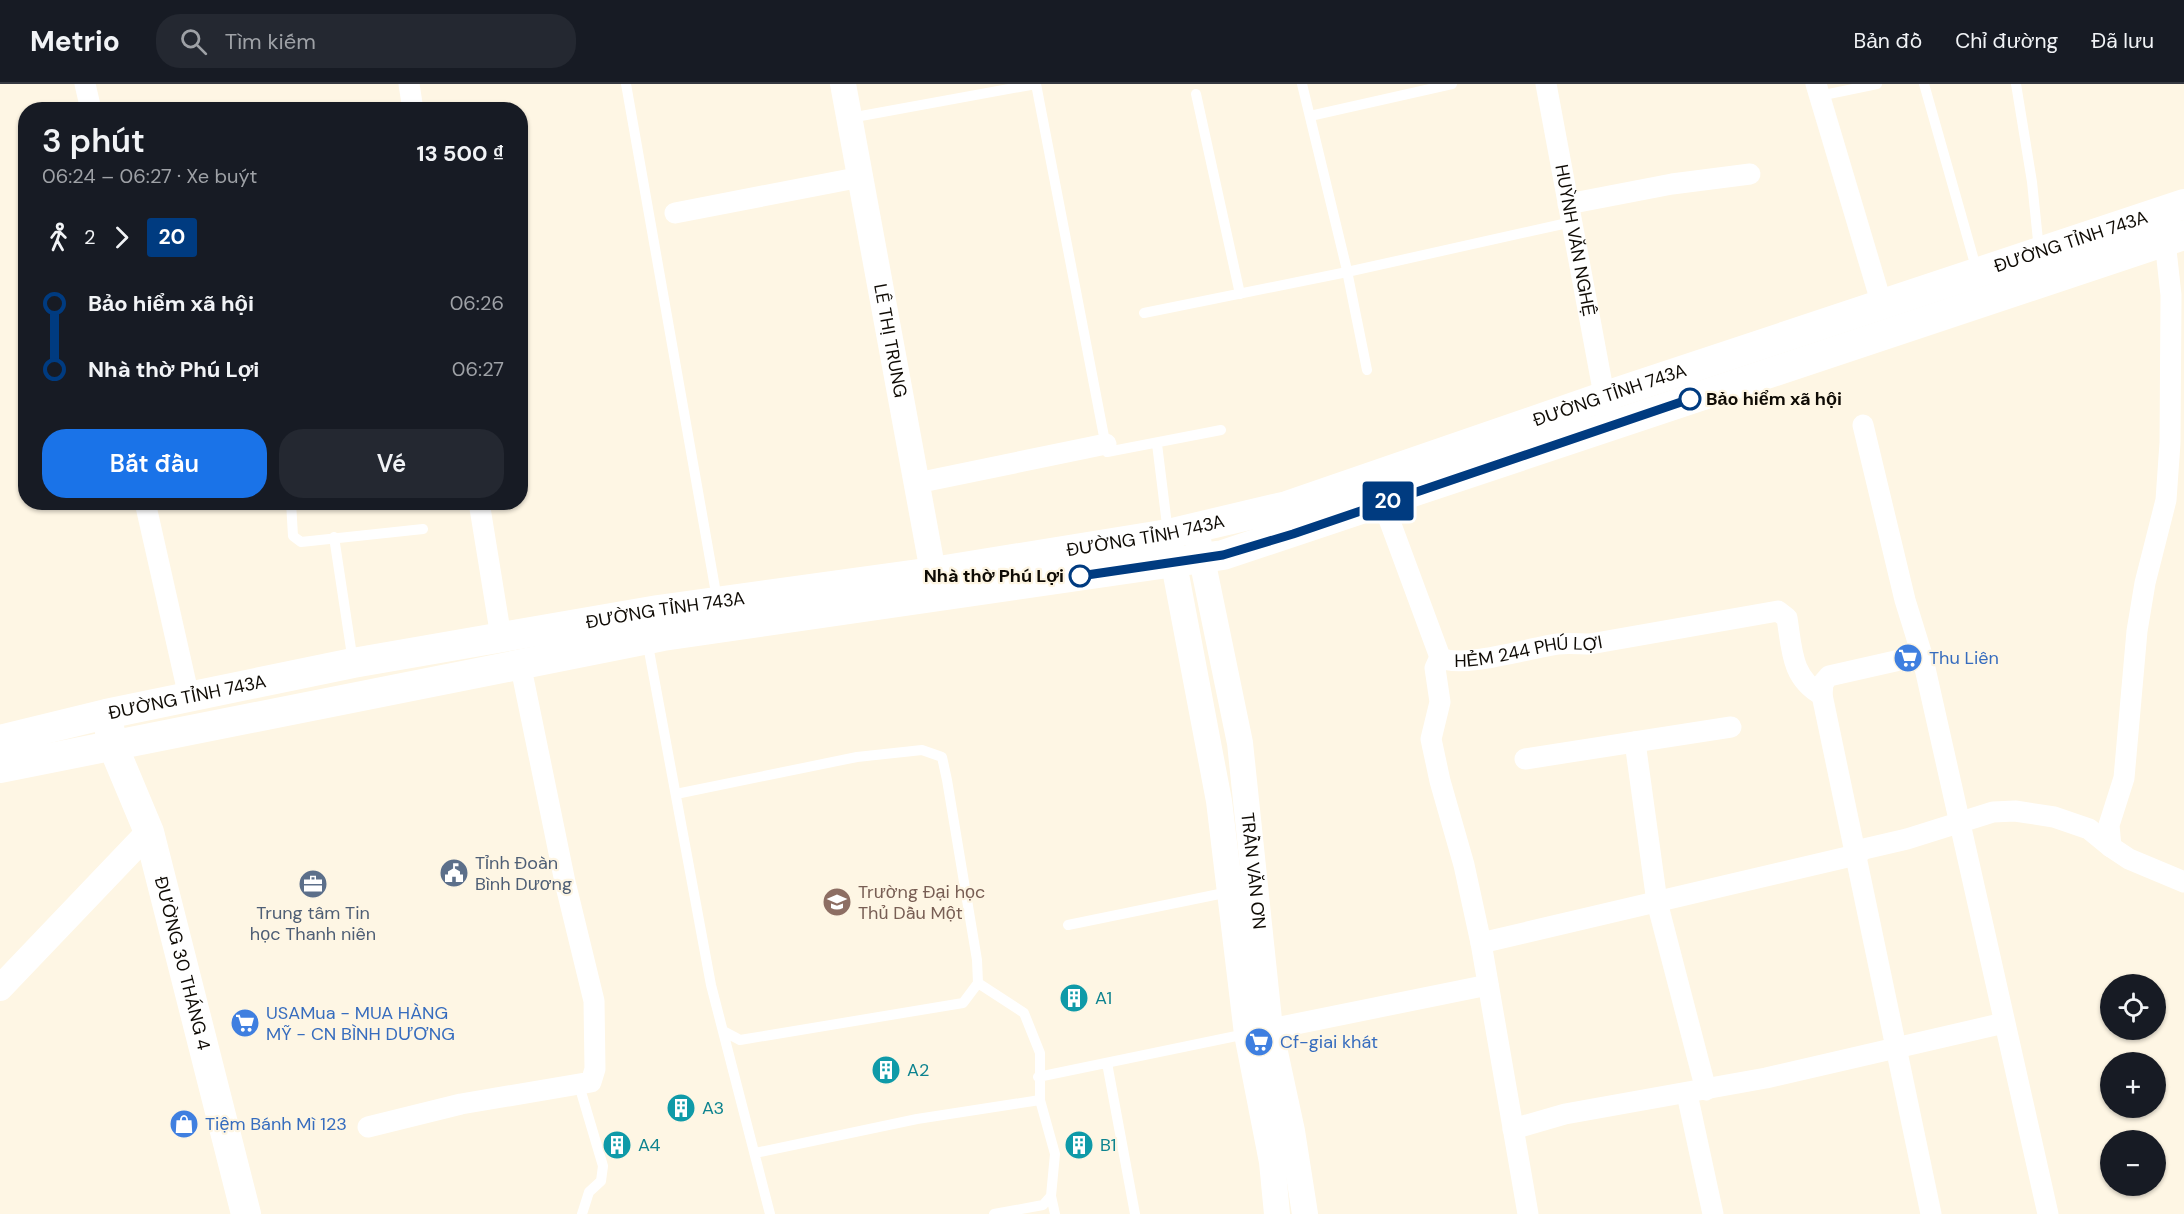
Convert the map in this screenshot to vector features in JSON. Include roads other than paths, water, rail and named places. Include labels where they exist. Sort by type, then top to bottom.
[{"type":"main road","name":"ĐƯỜNG TỈNH 743A","points":[[0,740],[106,714],[353,663],[717,602],[1189,561],[1223,555],[1293,534],[1383,502],[1608,411],[1882,305],[2184,204]]},
{"type":"main road","name":"ĐƯỜNG TỈNH 743A","points":[[0,768],[520,663],[936,584],[1287,506],[2175,238]]},
{"type":"main road","name":"ĐƯỜNG 30 THÁNG 4","points":[[106,714],[113,746],[149,832],[246,1214]]},
{"type":"street","points":[[85,84],[89,102]]},
{"type":"street","points":[[409,84],[412,102]]},
{"type":"street","name":"LÊ THỊ TRUNG","points":[[843,84],[936,584]]},
{"type":"street","name":"HUỲNH VĂN NGHỆ","points":[[1546,84],[1608,411]]},
{"type":"street","points":[[1818,90],[1882,305]]},
{"type":"street","points":[[1570,213],[1672,184],[1750,174]]},
{"type":"street","points":[[675,213],[861,177]]},
{"type":"street","points":[[2111,847],[2109,825],[2124,778],[2142,602],[2166,500],[2177,311],[2175,238]]},
{"type":"street","points":[[1863,425],[1905,600],[1922,655],[2048,1214]]},
{"type":"street","points":[[917,483],[1106,444]]},
{"type":"street","name":"HẺM 244 PHÚ LỢI","points":[[1383,502],[1440,657],[1445,661],[1465,660],[1562,644],[1590,644],[1778,611],[1787,618],[1795,664],[1806,685],[1822,695]]},
{"type":"street","points":[[147,510],[189,697]]},
{"type":"street","points":[[480,510],[501,637]]},
{"type":"street","name":"TRẦN VĂN ƠN","points":[[1182,531],[1240,743],[1258,1031],[1277,1214]]},
{"type":"street","name":"TRẦN VĂN ƠN","points":[[1189,561],[1229,892],[1258,1031],[1292,1131],[1305,1214]]},
{"type":"street","points":[[1922,655],[1829,676],[1823,683],[1822,695],[1931,1214]]},
{"type":"street","points":[[1440,657],[1435,668],[1440,702],[1431,739],[1440,781],[1464,866],[1481,943],[1527,1214]]},
{"type":"street","points":[[368,1127],[460,1104],[591,1082],[595,1068],[594,1000],[565,882],[520,663]]},
{"type":"street","points":[[1525,759],[1731,727]]},
{"type":"street","points":[[1635,742],[1657,902],[1696,1092],[1713,1214]]},
{"type":"street","points":[[1481,943],[1856,855],[1864,849],[1993,812],[2015,811],[2054,817],[2089,829],[2129,859],[2184,882]]},
{"type":"street","points":[[0,988],[149,832]]},
{"type":"street","points":[[1258,1031],[1488,985]]},
{"type":"street","points":[[1513,1129],[1565,1114],[1696,1092],[2004,1023]]},
{"type":"lane","points":[[626,84],[643,170],[717,602]]},
{"type":"lane","points":[[850,118],[1036,84],[1107,452],[1221,430]]},
{"type":"lane","points":[[1302,84],[1347,272],[1367,370]]},
{"type":"lane","points":[[1310,116],[1452,84]]},
{"type":"lane","points":[[1818,90],[1876,84]]},
{"type":"lane","points":[[1924,84],[1977,274]]},
{"type":"lane","points":[[2016,84],[2032,182],[2039,254]]},
{"type":"lane","points":[[1196,94],[1240,294]]},
{"type":"lane","points":[[1144,313],[1347,272],[1570,213]]},
{"type":"lane","points":[[1157,444],[1182,531]]},
{"type":"lane","points":[[291,510],[293,536],[301,542],[423,529]]},
{"type":"lane","points":[[334,537],[353,663]]},
{"type":"lane","points":[[647,639],[711,985],[725,1032],[770,1214]]},
{"type":"lane","points":[[676,794],[857,757],[922,750],[942,757],[977,960],[978,983],[963,1003],[740,1040],[725,1032]]},
{"type":"lane","points":[[1068,925],[1229,892]]},
{"type":"lane","points":[[978,983],[1024,1012],[1040,1053],[1038,1077],[1040,1100],[1055,1154],[1051,1196],[1054,1214]]},
{"type":"lane","points":[[1038,1077],[1258,1031]]},
{"type":"lane","points":[[1107,1063],[1135,1214]]},
{"type":"lane","points":[[579,1085],[603,1166],[601,1181],[589,1192],[582,1214]]},
{"type":"lane","points":[[755,1153],[775,1151],[917,1119],[1040,1100]]},
{"type":"lane","points":[[994,1214],[1043,1205],[1051,1196]]},
{"type":"place","name":"Bảo hiểm xã hội","points":[[1690,399]]},
{"type":"place","name":"Nhà thờ Phú Lợi","points":[[1080,576]]},
{"type":"place","name":"Thu Liên","points":[[1908,658]]},
{"type":"place","name":"Tỉnh Đoàn Bình Dương","points":[[454,873]]},
{"type":"place","name":"Trung tâm Tin học Thanh niên","points":[[313,884]]},
{"type":"place","name":"Trường Đại học Thủ Dầu Một","points":[[837,902]]},
{"type":"place","name":"A1","points":[[1074,998]]},
{"type":"place","name":"USAMua - MUA HÀNG MỸ - CN BÌNH DƯƠNG","points":[[245,1023]]},
{"type":"place","name":"Cf-giai khát","points":[[1259,1042]]},
{"type":"place","name":"A2","points":[[886,1070]]},
{"type":"place","name":"A3","points":[[681,1108]]},
{"type":"place","name":"Tiệm Bánh Mì 123","points":[[184,1124]]},
{"type":"place","name":"A4","points":[[617,1145]]},
{"type":"place","name":"B1","points":[[1079,1145]]}]
